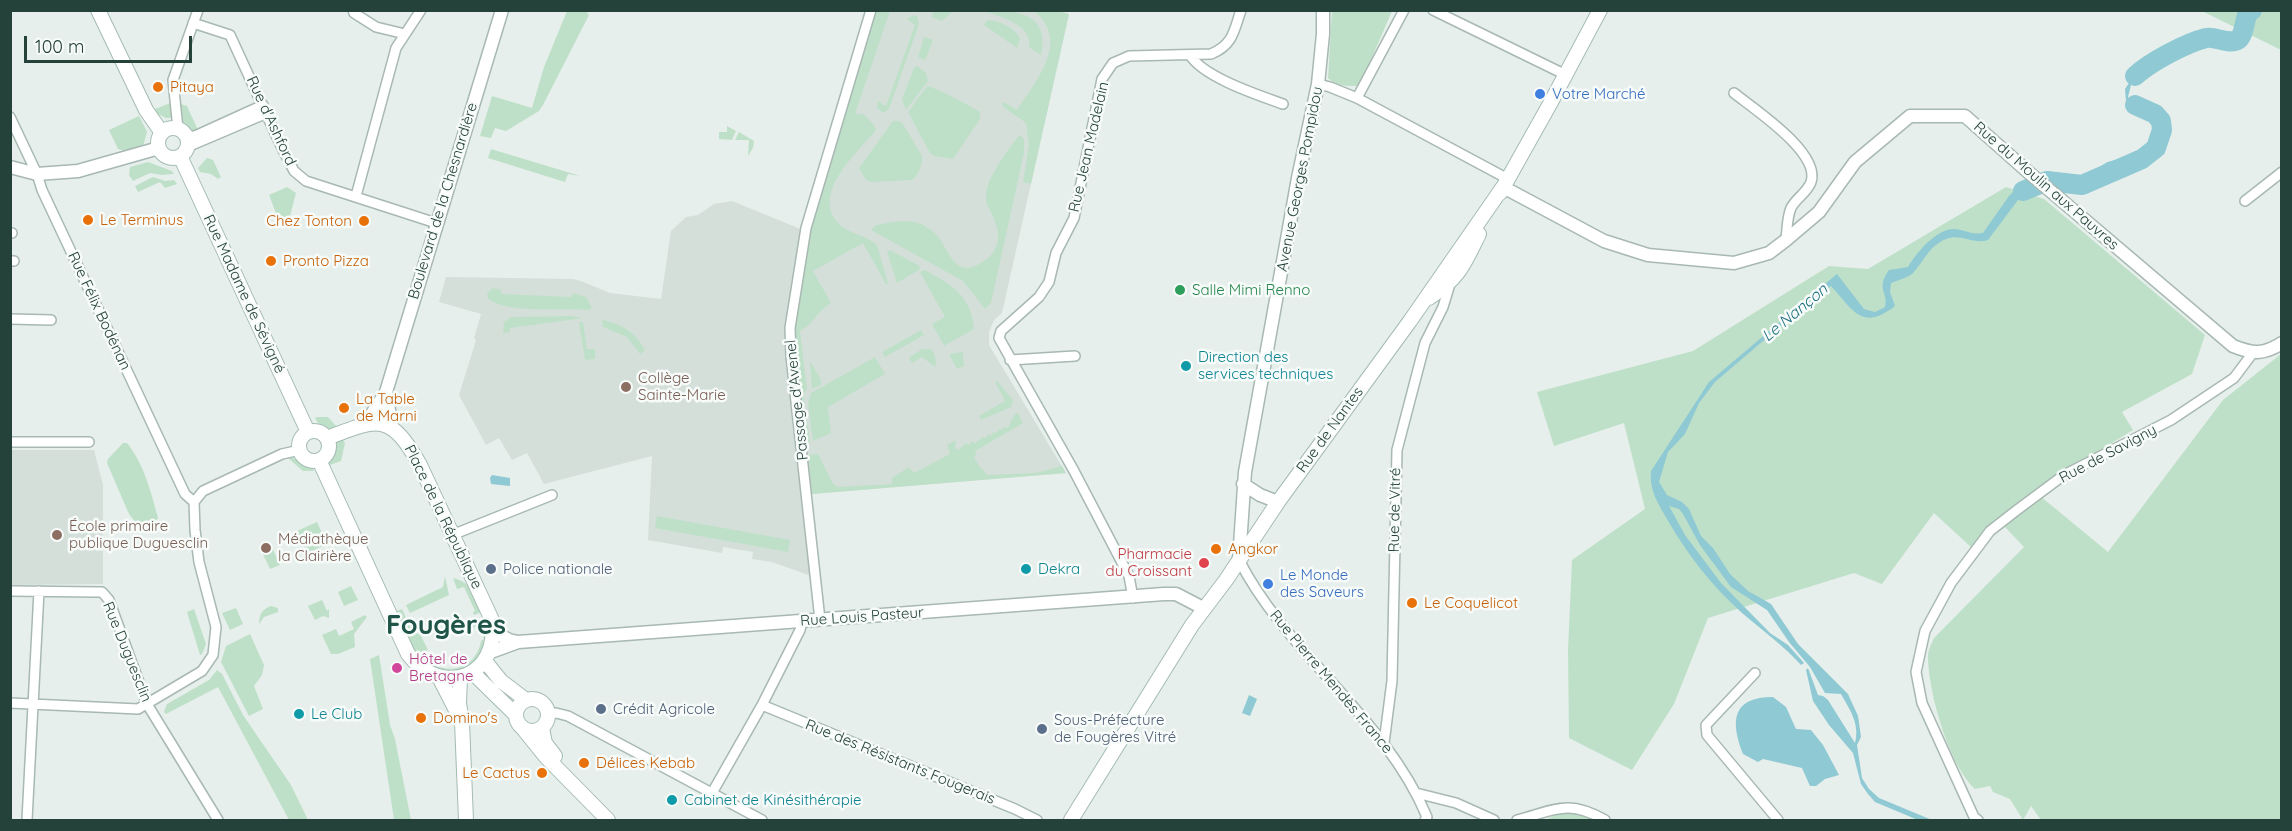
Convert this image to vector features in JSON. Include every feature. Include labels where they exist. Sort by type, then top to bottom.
[{"type":"main road","name":"Rue de Nantes","points":[[1423,302],[1450,284],[1460,273],[1505,183],[1600,10]]},
{"type":"main road","points":[[102,14],[146,110],[162,133]]},
{"type":"main road","points":[[169,128],[183,142],[170,157],[165,155],[159,147],[158,140],[169,128]]},
{"type":"main road","name":"Rue Madame de Sévigné","points":[[183,142],[308,432]]},
{"type":"main road","name":"Rue de Nantes","points":[[1071,820],[1203,608],[1423,302],[1505,183]]},
{"type":"main road","points":[[327,438],[366,423],[376,423],[392,428]]},
{"type":"main road","name":"Place de la République","points":[[392,428],[407,442],[492,620],[487,657]]},
{"type":"main road","points":[[318,431],[327,438],[328,451],[319,460],[309,460],[300,450],[300,439],[308,432],[318,431]]},
{"type":"main road","points":[[319,460],[408,654],[423,671],[439,677],[466,675],[532,731],[546,724],[549,714],[547,708],[538,700],[526,700],[501,681],[487,657],[466,675],[459,703],[462,722],[466,820]]},
{"type":"main road","points":[[439,677],[462,722]]},
{"type":"main road","points":[[526,700],[519,706],[518,720],[546,757],[608,820]]},
{"type":"main road","points":[[542,728],[545,743],[550,752],[616,820]]},
{"type":"street","points":[[198,10],[173,80],[183,142],[265,109]]},
{"type":"street","points":[[353,10],[354,13],[376,27],[405,34]]},
{"type":"street","points":[[357,196],[360,176],[396,48],[414,24],[421,10]]},
{"type":"street","name":"Boulevard de la Chesnardière","points":[[366,423],[386,392],[502,10]]},
{"type":"street","name":"Passage d'Avenel","points":[[820,620],[791,356],[790,328],[806,228],[871,10]]},
{"type":"street","name":"Rue Jean Madelain","points":[[1133,598],[1129,576],[1074,471],[1010,360],[999,338],[1000,331],[1039,297],[1049,282],[1056,253],[1074,218],[1102,79],[1113,63],[1129,56],[1211,54],[1223,49],[1232,38],[1241,10]]},
{"type":"street","name":"Avenue Georges Pompidou","points":[[1239,560],[1243,484],[1298,178],[1318,84],[1322,56],[1323,10]]},
{"type":"street","points":[[1357,98],[1404,10]]},
{"type":"street","points":[[1433,10],[1566,75]]},
{"type":"street","name":"Rue d'Ashford","points":[[193,23],[230,35],[294,171],[306,181],[436,223]]},
{"type":"street","points":[[1190,55],[1196,65],[1247,92],[1283,104]]},
{"type":"street","points":[[1318,84],[1357,98],[1505,183]]},
{"type":"street","points":[[1734,93],[1796,142],[1811,170],[1812,178],[1808,188],[1791,208],[1786,240]]},
{"type":"street","name":"Rue du Moulin aux Pauvres","points":[[1505,183],[1604,241],[1648,255],[1734,263],[1769,253],[1786,240],[1819,212],[1855,162],[1910,116],[1965,116],[2233,346],[2252,354]]},
{"type":"street","name":"Rue Félix Bodénan","points":[[10,117],[185,494],[194,502]]},
{"type":"street","points":[[10,167],[38,174],[78,171],[159,147]]},
{"type":"street","points":[[2245,201],[2282,172]]},
{"type":"street","name":"Rue de Vitré","points":[[1384,744],[1392,681],[1397,450],[1425,343],[1443,307],[1450,284]]},
{"type":"street","points":[[10,319],[51,320]]},
{"type":"street","points":[[2252,354],[2271,350],[2282,343]]},
{"type":"street","name":"Rue de Savigny","points":[[1978,820],[1974,817],[1922,703],[1916,672],[1925,631],[1951,583],[1989,531],[2064,475],[2171,420],[2234,378],[2252,354]]},
{"type":"street","points":[[1010,360],[1075,356]]},
{"type":"street","name":"Boulevard de la Chesnardière","points":[[386,392],[392,428]]},
{"type":"street","points":[[10,442],[89,442]]},
{"type":"street","points":[[10,703],[132,710],[147,704],[202,671],[213,655],[216,627],[199,562],[194,502],[203,491],[282,454],[300,450]]},
{"type":"street","points":[[1243,484],[1260,495],[1278,502]]},
{"type":"street","points":[[452,535],[552,495]]},
{"type":"street","name":"Rue Pierre Mendès France","points":[[1239,560],[1257,593],[1384,744],[1422,804],[1427,816],[1425,820]]},
{"type":"street","name":"Rue Duguesclin","points":[[10,591],[102,592],[109,600],[147,704],[218,820]]},
{"type":"street","points":[[27,820],[39,591]]},
{"type":"street","name":"Rue Louis Pasteur","points":[[492,631],[518,642],[1176,594],[1203,608]]},
{"type":"street","points":[[712,793],[762,705],[800,630],[802,621]]},
{"type":"street","name":"Rue Louis Pasteur","points":[[487,657],[518,642]]},
{"type":"street","points":[[1755,673],[1706,725],[1707,735],[1778,820]]},
{"type":"street","name":"Rue des Résistants Fougerais","points":[[762,705],[1004,804],[1037,820]]},
{"type":"street","points":[[549,714],[568,716],[762,820]]},
{"type":"street","points":[[1416,793],[1456,803],[1494,820]]},
{"type":"street","points":[[1517,820],[1566,806],[1591,812],[1605,820]]},
{"type":"shaded area","points":[[1056,10],[1069,14],[1002,313],[994,320],[989,332],[989,345],[1066,473],[812,494],[792,339],[875,11]]},
{"type":"shaded area","name":"Collège Sainte-Marie","points":[[732,201],[803,230],[788,321],[814,577],[772,562],[752,559],[753,552],[723,547],[722,553],[648,540],[652,456],[544,484],[527,453],[512,460],[499,438],[486,445],[459,395],[476,340],[474,338],[481,314],[439,302],[446,277],[573,279],[610,293],[661,299],[671,231],[686,217],[698,215],[714,204]]},
{"type":"shaded area","name":"École primaire publique Duguesclin","points":[[11,450],[94,450],[103,485],[103,584],[11,585]]},
{"type":"green space","points":[[934,10],[953,11],[942,21],[931,17]]},
{"type":"green space","points":[[567,11],[586,11],[589,15],[539,111],[506,131],[495,128],[491,138],[480,136],[492,96],[532,108],[544,67]]},
{"type":"green space","points":[[875,11],[890,11],[855,114],[863,114],[876,130],[839,175],[830,201],[832,213],[840,225],[877,245],[888,284],[863,243],[813,271],[831,303],[800,331],[807,389],[803,395],[810,442],[806,445],[792,339],[804,248]]},
{"type":"green space","points":[[985,11],[1019,13],[1036,22],[1041,30],[1041,55],[1029,47],[1029,39],[1021,27]]},
{"type":"green space","points":[[1034,11],[1056,11],[1069,14],[1031,184],[1023,182],[1029,145],[1026,123],[1002,106],[1004,102],[1017,110],[1033,87],[1046,61],[1050,48],[1050,35],[1045,23]]},
{"type":"green space","points":[[1332,11],[1392,11],[1364,76],[1357,86],[1341,85],[1328,78]]},
{"type":"green space","points":[[2202,11],[2281,11],[2281,50]]},
{"type":"green space","points":[[913,15],[917,16],[919,24],[889,109],[883,113],[877,108],[878,101],[886,106],[915,25],[907,19]]},
{"type":"green space","points":[[987,20],[1001,23],[1013,30],[1020,38],[1017,48],[984,25]]},
{"type":"green space","points":[[924,37],[933,40],[925,60],[918,57]]},
{"type":"green space","points":[[917,66],[926,73],[928,81],[906,110],[902,99],[914,68]]},
{"type":"green space","points":[[927,86],[980,112],[980,119],[953,159],[934,156],[930,153],[908,112]]},
{"type":"green space","points":[[173,102],[173,118],[166,118],[154,112],[155,109]]},
{"type":"green space","points":[[180,104],[187,106],[198,130],[191,131],[184,127]]},
{"type":"green space","points":[[139,116],[147,132],[143,146],[125,151],[118,149],[109,130]]},
{"type":"green space","points":[[893,121],[903,124],[922,156],[920,170],[912,180],[871,182],[866,180],[859,168]]},
{"type":"green space","points":[[727,126],[736,131],[732,140],[719,139],[719,132],[727,132]]},
{"type":"green space","points":[[739,132],[754,141],[748,156],[749,140],[735,140]]},
{"type":"green space","points":[[1019,135],[1024,139],[1024,153],[991,303],[985,309],[963,281],[871,230],[876,225],[891,222],[918,223],[937,235],[954,262],[960,266],[966,268],[984,261],[994,252],[998,239],[996,225],[987,204],[988,187],[996,168]]},
{"type":"green space","points":[[491,149],[580,176],[568,174],[565,182],[488,158]]},
{"type":"green space","points":[[207,158],[213,160],[221,177],[218,179],[211,174],[200,172],[198,168]]},
{"type":"green space","points":[[148,162],[172,171],[174,174],[150,173],[133,181],[129,175],[130,167]]},
{"type":"green space","points":[[153,177],[165,181],[174,180],[177,184],[165,188],[160,182],[138,192],[135,186]]},
{"type":"green space","points":[[287,187],[296,193],[290,216],[279,221],[269,195]]},
{"type":"green space","points":[[2006,187],[2044,199],[2205,335],[2192,374],[2122,412],[2133,430],[2034,491],[2108,552],[2223,400],[2281,354],[2281,820],[2041,820],[2031,806],[2023,820],[2010,799],[1993,792],[1990,786],[1975,789],[1957,763],[1942,727],[1929,671],[1929,649],[1934,638],[2024,547],[2005,527],[1972,548],[1934,513],[1882,584],[1854,573],[1708,618],[1674,704],[1632,770],[1569,738],[1568,650],[1572,560],[1645,509],[1624,423],[1554,446],[1537,392],[1693,351],[1829,266],[1868,269]]},
{"type":"green space","points":[[890,250],[920,266],[919,270],[897,283],[887,252]]},
{"type":"green space","points":[[925,270],[958,292],[964,299],[972,317],[974,329],[944,346],[932,324],[945,317],[920,272]]},
{"type":"green space","points":[[493,288],[501,290],[501,294],[571,297],[573,293],[586,297],[592,308],[588,310],[535,309],[507,306],[488,298],[487,293]]},
{"type":"green space","points":[[572,316],[583,318],[510,328],[510,332],[503,333],[504,322],[511,317]]},
{"type":"green space","points":[[602,320],[627,330],[645,350],[640,354],[627,337],[603,327]]},
{"type":"green space","points":[[579,322],[583,322],[587,349],[595,349],[595,359],[585,360]]},
{"type":"green space","points":[[921,330],[924,335],[885,357],[882,352]]},
{"type":"green space","points":[[922,349],[931,349],[935,355],[935,367],[922,357],[912,363],[909,358]]},
{"type":"green space","points":[[963,352],[964,366],[957,369],[949,354]]},
{"type":"green space","points":[[875,357],[885,374],[828,407],[831,433],[813,441],[808,404],[811,393]]},
{"type":"green space","points":[[810,361],[821,380],[821,385],[812,389]]},
{"type":"green space","points":[[997,381],[1013,400],[1011,407],[981,420],[979,416],[1005,401],[995,382]]},
{"type":"green space","points":[[1018,413],[1023,423],[975,451],[974,457],[981,469],[987,475],[1036,473],[1062,466],[1066,473],[812,494],[808,455],[818,454],[833,484],[838,487],[892,484],[892,478],[909,467],[914,473],[950,454],[947,445],[956,440],[955,448],[958,450],[966,443],[970,445],[971,441],[975,443],[983,437],[986,438],[988,434],[991,436],[993,432],[997,433],[999,429],[1008,428],[1014,415]]},
{"type":"green space","points":[[328,417],[337,427],[324,428],[315,418]]},
{"type":"green space","points":[[342,438],[345,443],[341,461],[327,466],[335,447],[335,441]]},
{"type":"green space","points":[[123,443],[127,443],[133,451],[142,469],[158,518],[140,528],[129,514],[107,463]]},
{"type":"green space","points":[[291,457],[312,467],[314,471],[303,471],[288,458]]},
{"type":"green space","points":[[657,516],[790,540],[788,552],[655,528]]},
{"type":"green space","points":[[317,522],[327,544],[308,553],[297,531]]},
{"type":"green space","points":[[270,543],[280,565],[270,569],[260,548]]},
{"type":"green space","points":[[445,576],[449,595],[410,613],[406,605],[443,587]]},
{"type":"green space","points":[[453,578],[469,586],[482,612],[474,615],[475,611],[464,587],[457,589]]},
{"type":"green space","points":[[351,586],[358,600],[344,606],[338,592]]},
{"type":"green space","points":[[322,600],[327,611],[329,609],[329,618],[323,616],[315,620],[308,606]]},
{"type":"green space","points":[[271,606],[278,608],[278,612],[264,617],[259,624],[262,613]]},
{"type":"green space","points":[[236,608],[243,624],[230,630],[222,613]]},
{"type":"green space","points":[[194,609],[206,644],[200,655],[187,612]]},
{"type":"green space","points":[[402,609],[413,633],[420,634],[428,650],[423,652],[428,665],[447,669],[469,663],[484,639],[478,626],[473,628],[470,623],[484,617],[487,632],[485,647],[477,661],[464,670],[436,672],[413,653],[394,612]]},
{"type":"green space","points":[[365,615],[367,617],[354,634],[355,647],[338,654],[331,654],[322,635],[336,629],[339,636],[354,629],[351,622]]},
{"type":"green space","points":[[250,634],[264,665],[262,675],[254,686],[263,709],[249,716],[221,662],[226,646]]},
{"type":"green space","points":[[379,655],[390,725],[395,739],[411,820],[394,820],[370,659]]},
{"type":"green space","points":[[217,670],[222,674],[243,715],[291,785],[308,820],[289,820],[218,687],[166,714],[164,712],[167,704],[209,680]]},
{"type":"green space","points":[[1570,810],[1598,820],[1545,820]]},
{"type":"water","points":[[2247,11],[2252,11],[2243,39],[2230,41],[2211,36],[2153,62],[2131,85],[2128,97],[2131,103],[2149,109],[2163,118],[2164,138],[2152,152],[2135,163],[2086,185],[2052,178],[2045,181],[2043,179],[2052,173],[2065,179],[2088,181],[2106,163],[2145,151],[2163,127],[2160,119],[2126,101],[2125,89],[2134,75],[2154,57],[2215,31],[2229,39],[2240,36]]},
{"type":"water","points":[[2020,185],[2033,185],[2039,190],[2021,196],[1988,240],[1951,238],[1935,246],[1913,273],[1891,283],[1890,292],[1895,306],[1884,314],[1874,317],[1859,315],[1831,286],[1797,312],[1715,382],[1699,403],[1685,434],[1668,452],[1659,482],[1667,495],[1682,502],[1689,509],[1701,536],[1713,548],[1730,574],[1748,591],[1771,604],[1798,644],[1848,694],[1858,716],[1861,737],[1857,745],[1862,778],[1879,798],[1932,820],[1918,820],[1875,802],[1868,794],[1861,784],[1853,753],[1829,725],[1813,701],[1806,670],[1808,668],[1818,695],[1828,700],[1855,743],[1855,723],[1841,694],[1825,693],[1810,667],[1767,610],[1731,587],[1700,545],[1683,514],[1679,509],[1669,506],[1685,535],[1721,583],[1770,633],[1788,645],[1804,663],[1801,665],[1780,644],[1742,613],[1700,569],[1660,507],[1653,490],[1651,471],[1709,382],[1837,274],[1864,309],[1875,312],[1885,307],[1883,282],[1889,270],[1908,267],[1928,242],[1948,230],[1983,233],[2009,196]]},
{"type":"water","points":[[492,475],[510,478],[510,486],[491,484]]},
{"type":"water","points":[[1249,695],[1257,699],[1250,716],[1242,713]]},
{"type":"water","points":[[1773,697],[1786,707],[1796,729],[1811,730],[1823,745],[1839,775],[1825,779],[1816,786],[1810,786],[1802,768],[1763,759],[1758,762],[1743,754],[1736,731],[1738,713],[1749,701]]},
{"type":"waterway","name":"Le Nançon","points":[[2135,76],[2159,59],[2198,40],[2210,38],[2231,42],[2239,39],[2248,12],[2252,10]]},
{"type":"waterway","name":"Le Nançon","points":[[2023,191],[2047,181],[2082,185],[2142,159],[2156,148],[2162,130],[2161,121],[2155,114],[2135,105]]},
{"type":"place","name":"Pitaya","points":[[158,87]]},
{"type":"place","name":"Votre Marché","points":[[1540,94]]},
{"type":"place","name":"Le Terminus","points":[[88,220]]},
{"type":"place","name":"Chez Tonton","points":[[364,221]]},
{"type":"place","name":"Pronto Pizza","points":[[271,261]]},
{"type":"place","name":"Salle Mimi Renno","points":[[1180,290]]},
{"type":"place","name":"Direction des services techniques","points":[[1186,366]]},
{"type":"place","name":"Collège Sainte-Marie","points":[[626,387]]},
{"type":"place","name":"La Table de Marni","points":[[344,408]]},
{"type":"place","name":"École primaire publique Duguesclin","points":[[57,535]]},
{"type":"place","name":"Médiathèque la Clairière","points":[[266,548]]},
{"type":"place","name":"Angkor","points":[[1216,549]]},
{"type":"place","name":"Pharmacie du Croissant","points":[[1204,563]]},
{"type":"place","name":"Police nationale","points":[[491,569]]},
{"type":"place","name":"Dekra","points":[[1026,569]]},
{"type":"place","name":"Le Monde des Saveurs","points":[[1268,584]]},
{"type":"place","name":"Le Coquelicot","points":[[1412,603]]},
{"type":"place","name":"Hôtel de Bretagne","points":[[397,668]]},
{"type":"place","name":"Crédit Agricole","points":[[601,709]]},
{"type":"place","name":"Le Club","points":[[299,714]]},
{"type":"place","name":"Domino's","points":[[421,718]]},
{"type":"place","name":"Sous-Préfecture de Fougères Vitré","points":[[1042,729]]},
{"type":"place","name":"Délices Kebab","points":[[584,763]]},
{"type":"place","name":"Le Cactus","points":[[542,773]]},
{"type":"place","name":"Cabinet de Kinésithérapie","points":[[672,800]]},
{"type":"district","name":"Fougères","points":[[446,626]]}]
